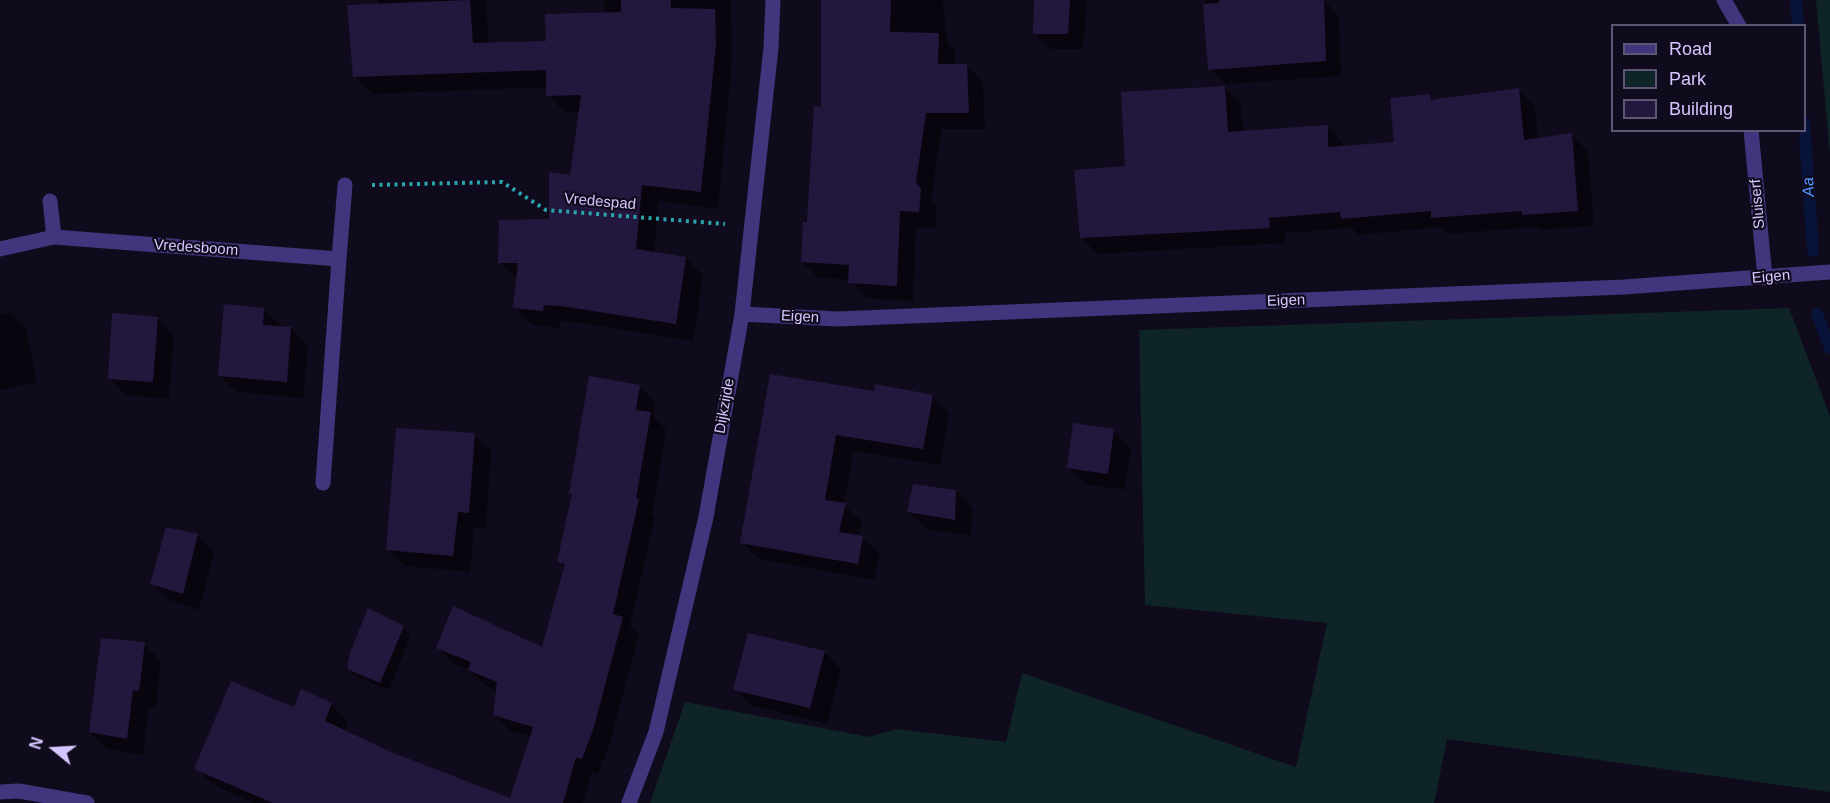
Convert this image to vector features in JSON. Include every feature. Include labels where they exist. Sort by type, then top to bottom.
[{"type":"street","name":"Dijkzijde","points":[[630,803],[656,732],[703,529],[742,314],[771,48],[772,0]]},
{"type":"street","points":[[1724,0],[1738,24]]},
{"type":"street","name":"Sluiserf","points":[[1751,132],[1765,278]]},
{"type":"street","points":[[323,483],[345,185]]},
{"type":"street","points":[[50,201],[54,237]]},
{"type":"street","name":"Vredesboom","points":[[0,249],[54,237],[339,259]]},
{"type":"street","name":"Eigen","points":[[742,314],[837,319],[1612,287],[1830,272]]},
{"type":"street","points":[[0,792],[20,791],[87,803]]},
{"type":"path","name":"Vredespad","points":[[345,185],[502,182],[546,210],[752,226]]},
{"type":"green space","points":[[1816,0],[1830,0],[1830,156]]},
{"type":"green space","points":[[1789,308],[1830,416],[1830,792],[1447,739],[1434,803],[650,803],[685,702],[869,737],[896,729],[1006,742],[1022,673],[1296,767],[1327,623],[1145,605],[1139,330]]},
{"type":"building","points":[[470,0],[473,43],[546,41],[545,14],[621,12],[621,0],[671,0],[671,8],[715,9],[716,44],[701,192],[642,185],[636,249],[686,257],[676,324],[561,306],[544,305],[543,311],[513,308],[518,263],[498,263],[499,220],[549,219],[549,172],[570,175],[581,95],[546,96],[546,70],[353,77],[347,5]]},
{"type":"building","points":[[821,0],[891,0],[890,32],[939,33],[938,64],[967,64],[969,113],[926,113],[916,182],[921,189],[919,212],[900,211],[897,286],[848,283],[849,265],[801,262],[803,222],[807,222],[814,106],[821,107]]},
{"type":"building","points":[[1034,0],[1070,0],[1068,34],[1033,34]]},
{"type":"building","points":[[1219,0],[1324,0],[1326,61],[1208,70],[1203,4],[1219,3]]},
{"type":"building","points":[[1225,86],[1228,132],[1328,125],[1328,147],[1394,142],[1390,98],[1430,94],[1431,100],[1519,88],[1524,140],[1572,133],[1578,211],[1522,215],[1522,211],[1431,218],[1431,211],[1341,219],[1340,212],[1269,218],[1270,228],[1080,238],[1074,170],[1125,166],[1121,92]]},
{"type":"building","points":[[224,304],[264,308],[263,325],[291,327],[287,382],[218,376]]},
{"type":"building","points":[[112,313],[158,317],[153,382],[108,379]]},
{"type":"building","points":[[770,374],[874,391],[875,384],[933,395],[923,449],[836,435],[825,500],[846,503],[839,532],[863,536],[858,564],[740,543]]},
{"type":"building","points":[[589,376],[640,385],[636,410],[651,412],[636,498],[639,499],[613,614],[623,617],[594,727],[582,759],[576,757],[563,803],[273,803],[194,769],[231,681],[294,707],[301,689],[332,703],[325,721],[391,752],[510,798],[533,727],[493,715],[497,682],[468,670],[471,662],[436,648],[453,606],[542,647],[565,564],[557,562],[572,494],[569,494]]},
{"type":"building","points":[[1073,423],[1114,429],[1108,474],[1067,468]]},
{"type":"building","points":[[396,428],[475,433],[469,513],[458,512],[453,556],[386,550]]},
{"type":"building","points":[[913,484],[956,490],[955,520],[907,512]]},
{"type":"building","points":[[166,527],[198,534],[183,594],[150,584]]},
{"type":"building","points":[[368,608],[404,626],[380,683],[347,669],[350,653]]},
{"type":"building","points":[[748,633],[825,651],[810,708],[733,690]]},
{"type":"building","points":[[101,638],[145,642],[139,691],[133,690],[127,739],[89,732]]},
{"type":"waterway","name":"Aa","points":[[1796,0],[1798,24]]},
{"type":"waterway","name":"Aa","points":[[1805,132],[1813,251]]},
{"type":"waterway","name":"Aa","points":[[1817,314],[1830,348]]}]
